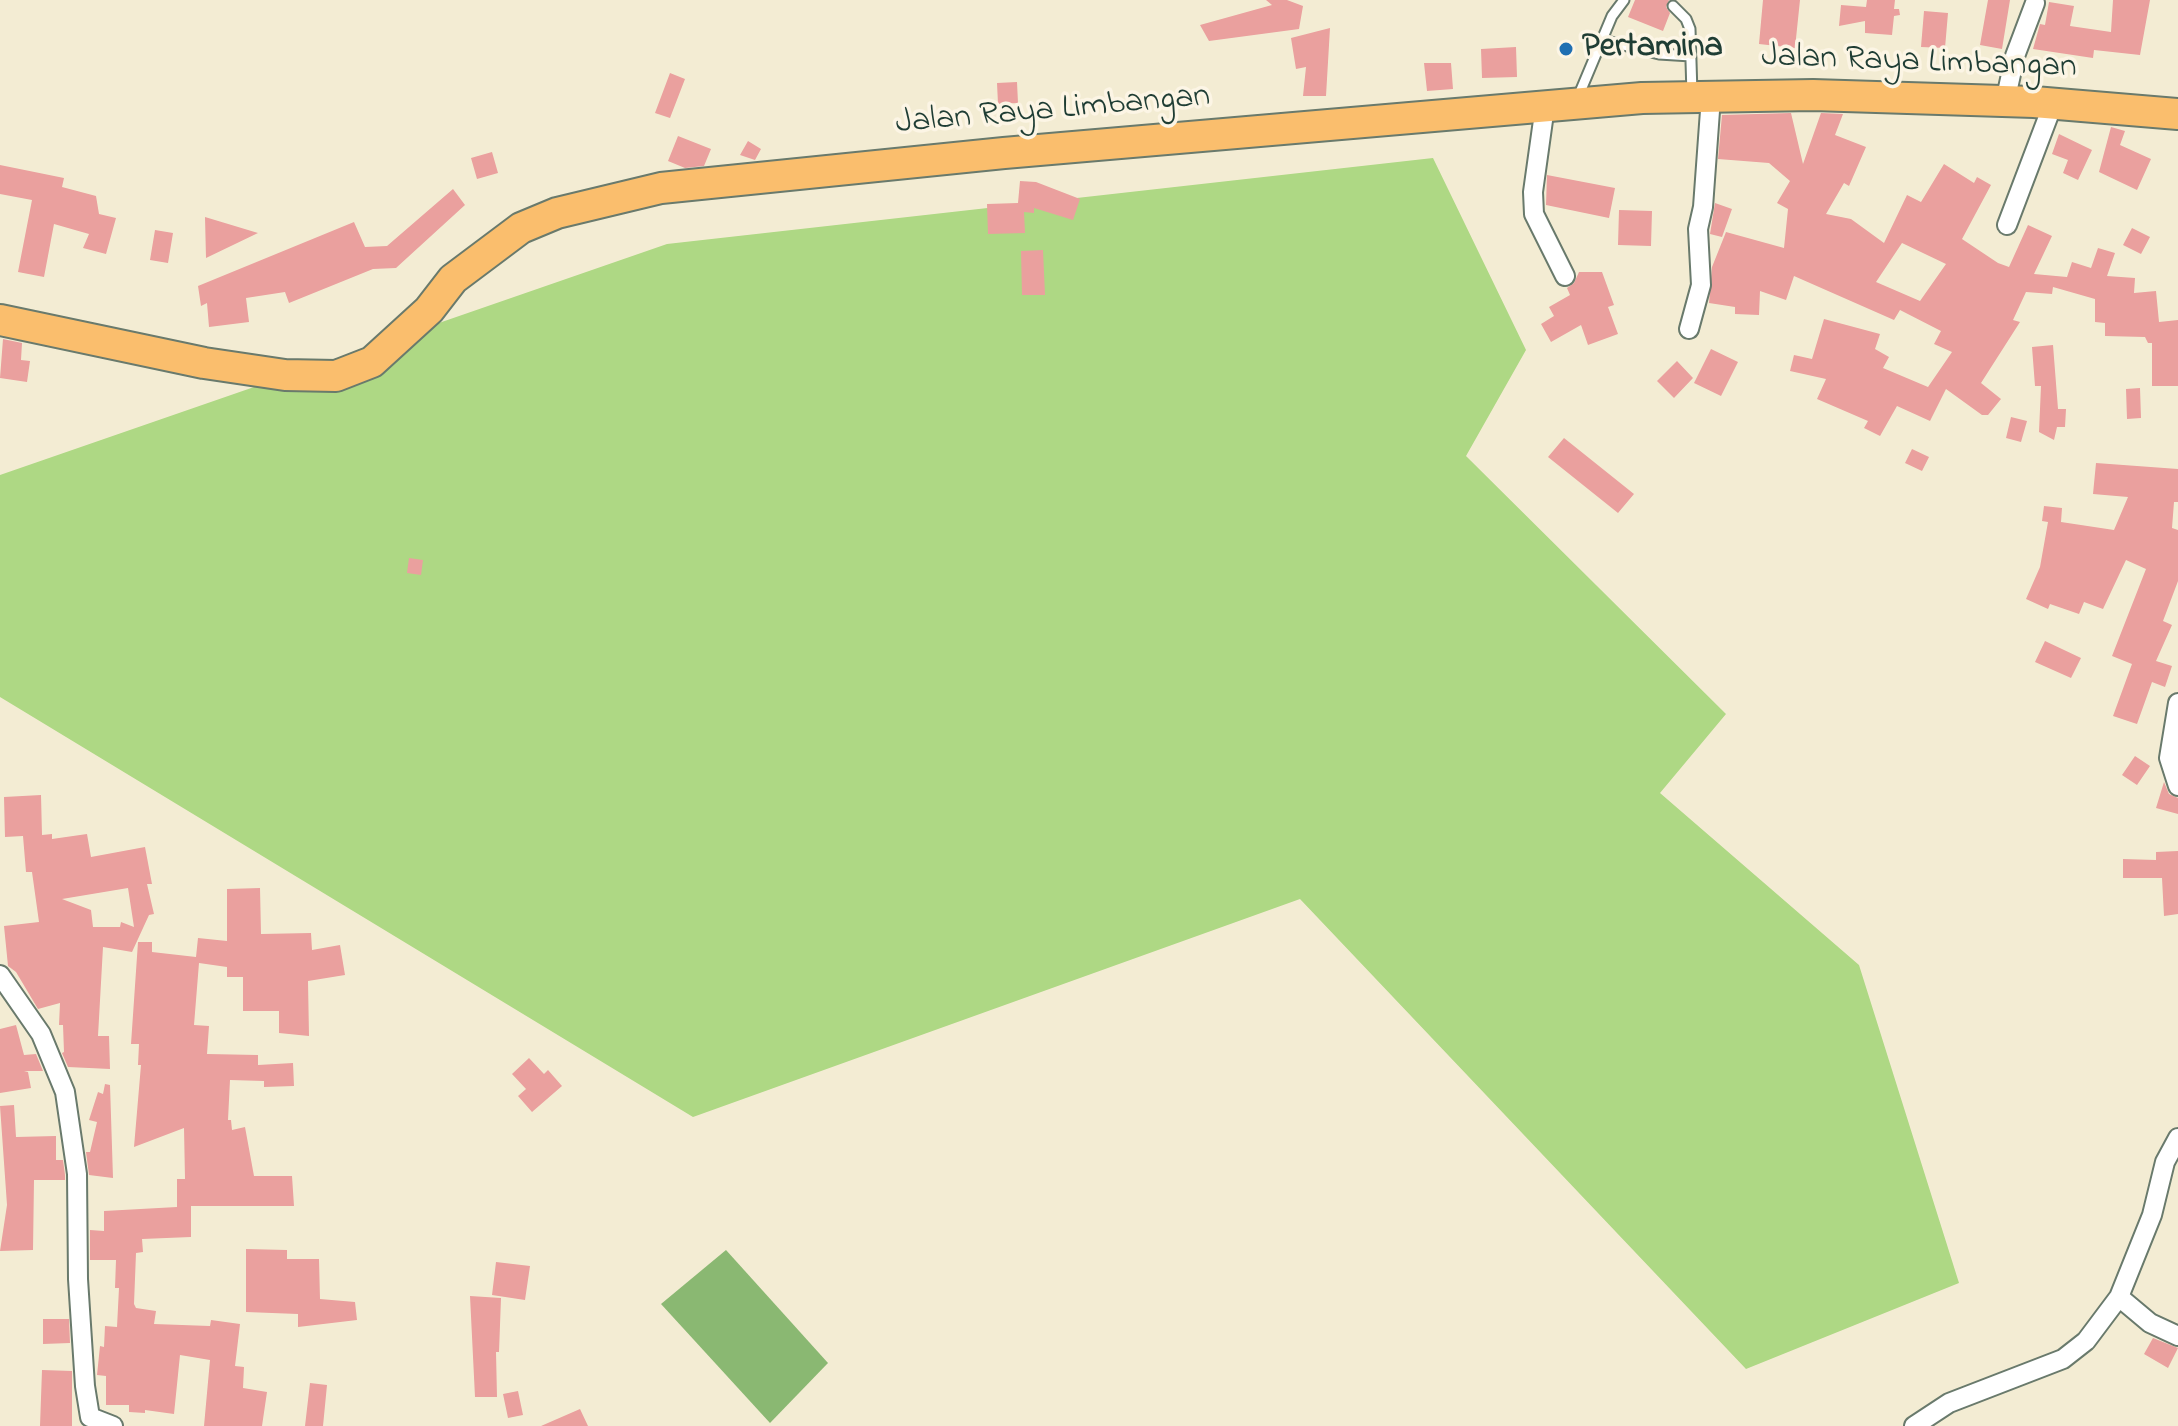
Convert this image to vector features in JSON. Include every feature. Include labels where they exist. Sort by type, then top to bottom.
[{"type":"highway","name":"Jalan Raya Limbangan","points":[[0,320],[204,363],[285,375],[336,376],[372,362],[429,310],[453,279],[521,228],[557,213],[661,188],[1004,153],[1560,105],[1702,97],[1813,95],[2053,104],[2178,114]]},
{"type":"street","points":[[2005,102],[2015,56],[2035,3]]},
{"type":"street","points":[[1689,329],[1701,285],[1698,229],[1703,207],[1702,97]]},
{"type":"street","points":[[2007,225],[2053,104]]},
{"type":"street","points":[[1560,105],[1533,192],[1534,214],[1565,276]]},
{"type":"street","points":[[2178,703],[2169,758],[2178,786]]},
{"type":"street","points":[[0,975],[41,1034],[65,1092],[77,1174],[82,1349],[88,1421],[113,1426]]},
{"type":"street","points":[[1914,1426],[1949,1403],[2063,1359],[2086,1341],[2119,1297],[2152,1215],[2165,1162],[2178,1138]]},
{"type":"street","points":[[2119,1297],[2150,1323],[2178,1336]]},
{"type":"lane","points":[[1560,105],[1603,40],[1612,16],[1624,0]]},
{"type":"lane","points":[[1673,6],[1686,19],[1690,29],[1691,56],[1702,97]]},
{"type":"lane","points":[[1603,40],[1659,54],[1691,56]]},
{"type":"green space","points":[[1433,158],[1526,350],[1466,456],[1726,714],[1660,793],[1859,965],[1959,1283],[1746,1369],[1300,899],[693,1117],[0,697],[0,475],[667,244]]},
{"type":"green space","points":[[726,1250],[828,1363],[770,1423],[661,1304]]},
{"type":"building","points":[[1266,0],[1287,0],[1303,6],[1299,29],[1209,41],[1200,25],[1272,5]]},
{"type":"building","points":[[1635,0],[1669,0],[1666,7],[1670,13],[1663,31],[1628,17]]},
{"type":"building","points":[[1763,0],[1800,0],[1795,48],[1759,44]]},
{"type":"building","points":[[1867,0],[1895,0],[1894,9],[1899,9],[1900,15],[1894,16],[1892,35],[1865,33],[1865,21],[1839,26],[1841,5],[1866,7]]},
{"type":"building","points":[[1988,0],[2010,0],[2002,49],[1980,45]]},
{"type":"building","points":[[2113,0],[2150,0],[2140,55],[2094,50],[2093,58],[2033,49],[2040,24],[2045,25],[2049,2],[2074,6],[2070,26],[2111,32]]},
{"type":"building","points":[[1924,11],[1948,13],[1945,48],[1921,47]]},
{"type":"building","points":[[1330,28],[1326,96],[1303,96],[1306,67],[1296,69],[1291,38]]},
{"type":"building","points":[[1516,47],[1517,77],[1482,78],[1481,49]]},
{"type":"building","points":[[1424,63],[1451,63],[1453,89],[1427,91]]},
{"type":"building","points":[[670,73],[685,79],[670,118],[655,113]]},
{"type":"building","points":[[1017,82],[1018,103],[998,104],[997,83]]},
{"type":"building","points":[[1791,113],[1803,164],[1821,113],[1843,114],[1835,135],[1866,147],[1849,186],[1844,183],[1826,214],[1851,219],[1884,243],[1907,195],[1921,202],[1944,164],[1974,183],[1977,177],[1991,185],[1962,239],[1998,263],[2009,267],[2028,225],[2052,236],[2034,274],[2067,277],[2072,262],[2091,268],[2098,248],[2115,253],[2107,276],[2135,278],[2134,293],[2156,291],[2159,322],[2178,320],[2178,386],[2152,386],[2152,343],[2148,343],[2145,337],[2105,336],[2105,323],[2095,322],[2095,299],[2053,287],[2052,294],[2026,292],[2013,320],[2020,322],[1981,383],[2001,399],[1988,415],[1982,415],[1946,389],[1930,421],[1897,406],[1880,436],[1864,428],[1868,421],[1817,399],[1826,379],[1790,371],[1794,355],[1812,359],[1824,319],[1880,334],[1875,349],[1889,357],[1883,368],[1928,387],[1952,352],[1934,344],[1941,331],[1900,310],[1894,320],[1794,276],[1786,300],[1760,291],[1759,315],[1735,314],[1735,307],[1709,303],[1712,267],[1726,232],[1784,248],[1788,209],[1777,203],[1790,181],[1769,163],[1718,159],[1722,115]],"holes":[[[1902,243],[1946,264],[1920,301],[1876,282]]]},
{"type":"building","points":[[2111,127],[2125,131],[2120,145],[2151,159],[2137,190],[2099,172]]},
{"type":"building","points":[[2059,134],[2092,150],[2078,180],[2063,173],[2068,160],[2052,154]]},
{"type":"building","points":[[678,136],[711,149],[704,166],[685,168],[668,161]]},
{"type":"building","points":[[748,141],[761,149],[755,160],[740,155]]},
{"type":"building","points":[[492,152],[498,173],[477,179],[471,158]]},
{"type":"building","points":[[0,165],[64,178],[62,187],[96,196],[99,214],[116,218],[106,254],[83,248],[89,234],[54,224],[44,277],[18,272],[32,200],[0,194]]},
{"type":"building","points":[[1547,175],[1615,188],[1609,218],[1546,205]]},
{"type":"building","points":[[1020,181],[1036,182],[1080,199],[1073,220],[1034,208],[1034,213],[1024,212],[1025,233],[988,234],[987,204],[1018,203]]},
{"type":"building","points":[[453,189],[465,205],[396,268],[373,269],[289,303],[285,292],[246,298],[249,322],[209,327],[207,303],[201,306],[198,286],[354,222],[365,247],[387,246]]},
{"type":"building","points":[[1715,203],[1732,209],[1722,237],[1710,234]]},
{"type":"building","points":[[1619,210],[1652,211],[1651,246],[1618,245]]},
{"type":"building","points":[[205,217],[258,233],[206,258]]},
{"type":"building","points":[[2132,228],[2150,237],[2141,254],[2123,245]]},
{"type":"building","points":[[155,230],[173,233],[168,263],[150,260]]},
{"type":"building","points":[[1043,250],[1045,295],[1022,295],[1021,251]]},
{"type":"building","points":[[1579,272],[1602,272],[1614,305],[1608,307],[1618,334],[1588,345],[1581,325],[1551,342],[1541,324],[1554,316],[1549,307],[1570,295],[1567,288],[1574,283]]},
{"type":"building","points":[[3,339],[22,343],[21,360],[30,361],[27,382],[0,378]]},
{"type":"building","points":[[2053,345],[2058,409],[2066,409],[2065,427],[2057,427],[2054,440],[2039,432],[2041,386],[2035,386],[2032,347]]},
{"type":"building","points":[[1711,349],[1738,362],[1721,396],[1694,383]]},
{"type":"building","points":[[1677,361],[1693,378],[1674,398],[1657,381]]},
{"type":"building","points":[[2140,388],[2141,418],[2127,419],[2126,389]]},
{"type":"building","points":[[2011,417],[2027,421],[2021,442],[2006,438]]},
{"type":"building","points":[[1564,438],[1634,494],[1618,513],[1548,457]]},
{"type":"building","points":[[1912,449],[1929,457],[1922,471],[1905,463]]},
{"type":"building","points":[[2096,463],[2178,469],[2178,502],[2174,502],[2172,528],[2178,530],[2178,581],[2163,621],[2172,625],[2156,661],[2172,666],[2165,687],[2152,682],[2137,724],[2113,716],[2132,664],[2112,656],[2146,569],[2126,560],[2103,609],[2084,602],[2079,614],[2050,604],[2048,609],[2026,599],[2040,567],[2048,522],[2042,521],[2044,506],[2062,508],[2061,522],[2114,530],[2128,497],[2093,494]]},
{"type":"building","points":[[409,558],[423,560],[421,575],[407,573]]},
{"type":"building","points":[[2045,641],[2081,658],[2071,678],[2035,662]]},
{"type":"building","points":[[2135,756],[2150,766],[2137,785],[2122,775]]},
{"type":"building","points":[[2164,782],[2169,794],[2178,798],[2178,814],[2156,808]]},
{"type":"building","points":[[41,795],[42,835],[52,834],[52,839],[87,834],[91,857],[145,847],[152,884],[147,884],[154,914],[149,915],[132,952],[103,947],[98,1036],[109,1036],[110,1069],[68,1067],[62,1053],[60,1003],[38,1009],[16,972],[8,966],[4,926],[39,922],[32,872],[26,872],[23,836],[5,837],[4,797]],"holes":[[[128,888],[134,927],[121,922],[120,927],[93,927],[91,910],[62,899]]]},
{"type":"building","points":[[2178,851],[2178,914],[2164,916],[2162,878],[2123,878],[2123,859],[2156,860],[2156,852]]},
{"type":"building","points":[[260,888],[261,934],[311,933],[312,950],[340,945],[345,975],[308,981],[309,1036],[279,1033],[279,1011],[243,1011],[243,977],[227,977],[227,967],[199,963],[194,1025],[209,1026],[207,1054],[258,1055],[258,1065],[293,1063],[294,1086],[264,1087],[264,1081],[230,1080],[228,1120],[231,1120],[232,1130],[245,1127],[254,1176],[292,1176],[294,1206],[191,1206],[191,1237],[142,1239],[143,1252],[136,1253],[136,1308],[156,1311],[154,1324],[210,1326],[211,1320],[240,1324],[235,1366],[244,1367],[243,1388],[267,1392],[262,1426],[204,1426],[210,1360],[180,1355],[174,1414],[145,1410],[145,1413],[129,1412],[129,1405],[106,1405],[106,1376],[97,1375],[100,1346],[104,1347],[105,1326],[117,1327],[119,1288],[115,1288],[116,1260],[90,1260],[90,1230],[104,1231],[104,1211],[177,1207],[177,1179],[185,1179],[184,1128],[134,1147],[141,1065],[138,1065],[139,1044],[131,1044],[138,942],[152,942],[152,952],[196,957],[198,938],[227,941],[227,889]]},
{"type":"building","points":[[16,1025],[24,1055],[36,1054],[43,1071],[24,1071],[28,1072],[31,1088],[0,1093],[0,1029]]},
{"type":"building","points":[[529,1058],[544,1074],[548,1070],[562,1086],[532,1112],[518,1096],[526,1089],[512,1074]]},
{"type":"building","points":[[105,1084],[110,1085],[113,1178],[89,1175],[86,1152],[90,1152],[97,1122],[89,1120],[98,1092],[103,1094]]},
{"type":"building","points":[[14,1105],[16,1137],[56,1136],[56,1160],[63,1160],[65,1180],[34,1180],[33,1250],[0,1251],[7,1205],[0,1106]]},
{"type":"building","points":[[246,1249],[287,1250],[287,1259],[319,1259],[320,1299],[355,1302],[357,1320],[298,1327],[298,1314],[246,1312]]},
{"type":"building","points":[[496,1262],[530,1266],[525,1300],[492,1295]]},
{"type":"building","points":[[470,1296],[501,1298],[499,1352],[496,1352],[497,1397],[475,1397]]},
{"type":"building","points":[[43,1319],[69,1319],[70,1343],[43,1344]]},
{"type":"building","points":[[2153,1338],[2178,1348],[2168,1368],[2144,1354]]},
{"type":"building","points":[[42,1370],[72,1371],[72,1426],[40,1426]]},
{"type":"building","points":[[310,1383],[327,1385],[323,1426],[305,1426]]},
{"type":"building","points":[[518,1391],[523,1415],[508,1418],[503,1394]]},
{"type":"building","points":[[580,1409],[588,1426],[541,1426]]},
{"type":"place","name":"Pertamina","points":[[1566,49]]}]
